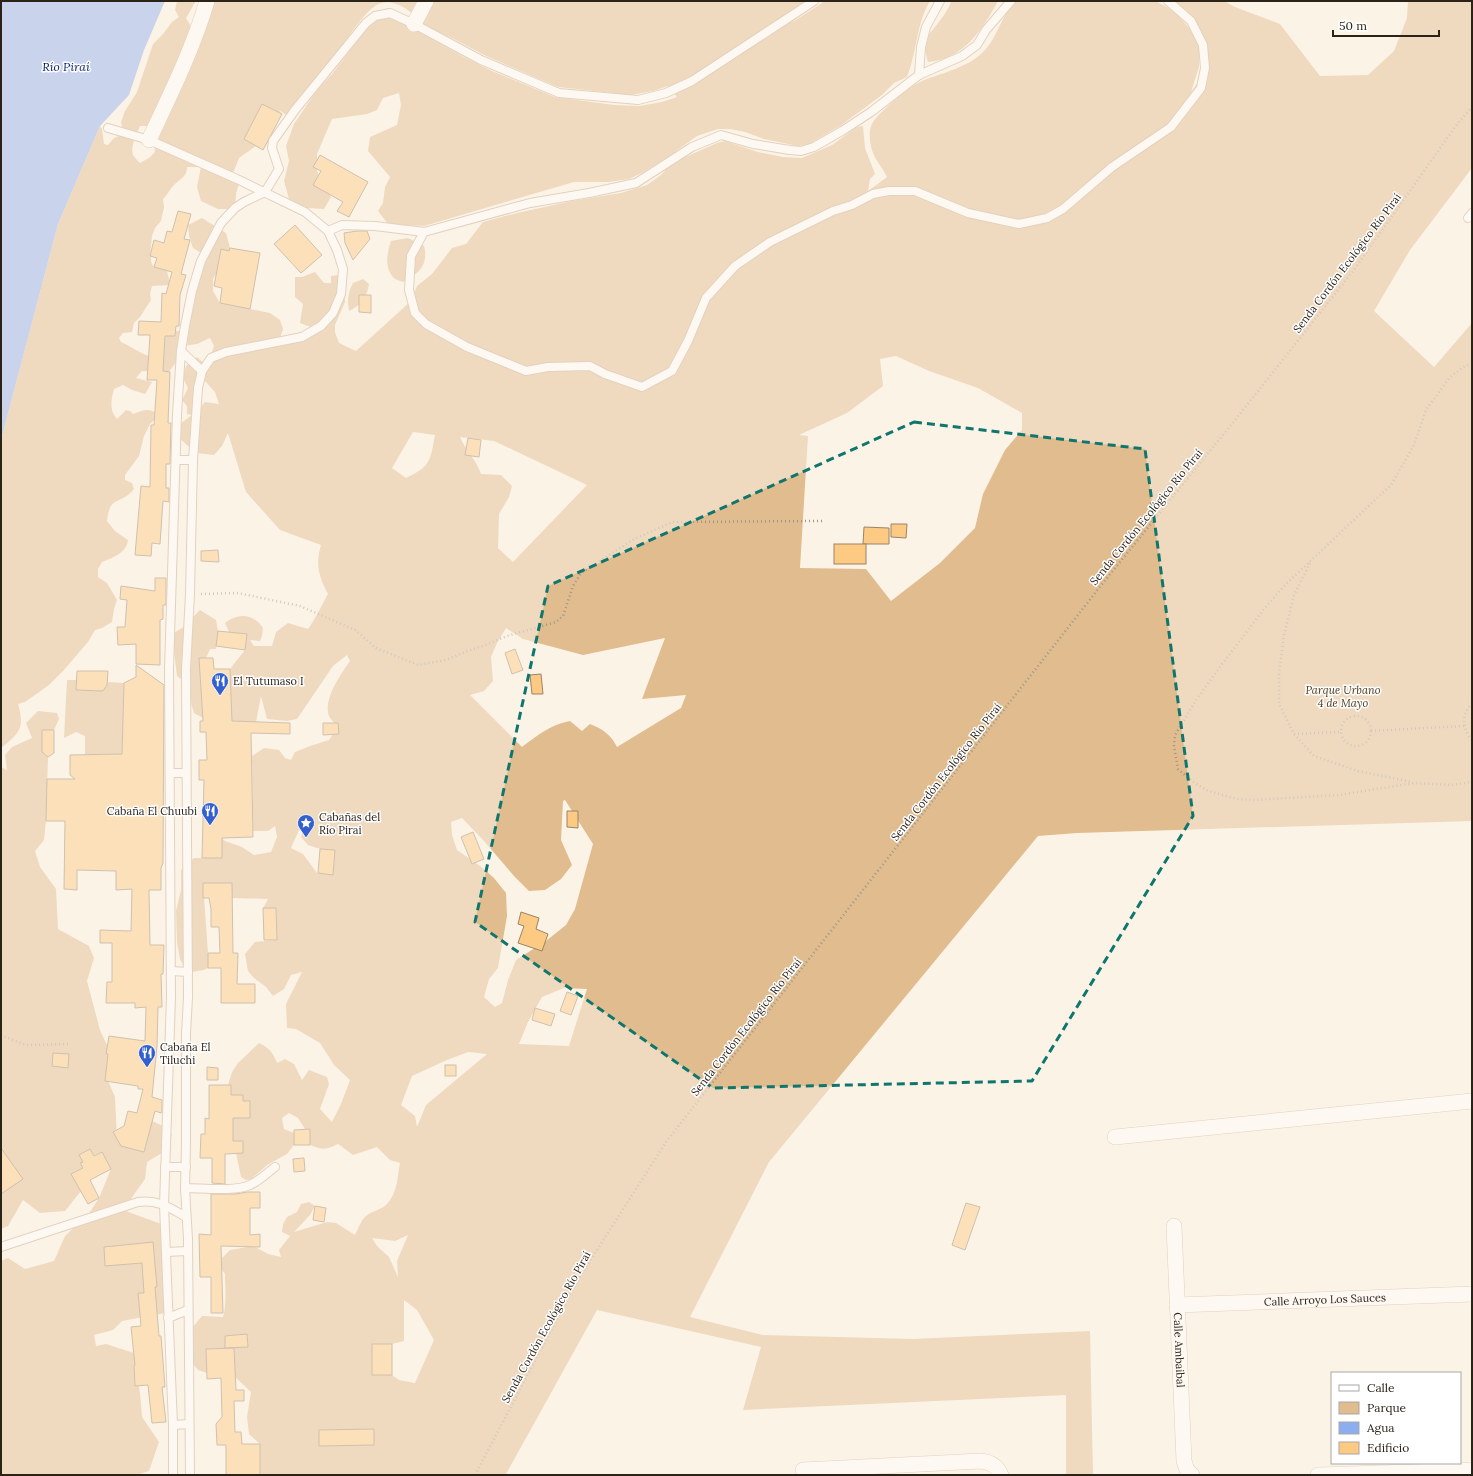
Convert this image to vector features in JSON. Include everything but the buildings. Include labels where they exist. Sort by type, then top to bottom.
[{"type":"street","points":[[149,140],[202,19],[207,1]]},
{"type":"street","points":[[414,24],[426,1]]},
{"type":"street","points":[[1115,1136],[1472,1101]]},
{"type":"street","name":"Calle Ambaibal","points":[[1174,1226],[1184,1461],[1185,1466],[1191,1474]]},
{"type":"street","name":"Calle Arroyo Los Sauces","points":[[1177,1305],[1472,1294]]},
{"type":"street","points":[[803,1470],[986,1461],[994,1466],[1001,1475]]},
{"type":"street","points":[[1318,1475],[1472,1470]]},
{"type":"lane","points":[[173,1475],[173,1425],[164,1205],[171,971],[170,669],[176,460],[181,351],[192,291],[201,261],[221,223],[244,202],[265,192],[279,169],[272,148],[273,141],[295,110],[366,23],[375,16],[390,13],[414,24],[481,60],[559,93],[638,100],[666,93],[692,81],[814,1]]},
{"type":"lane","points":[[919,75],[921,47],[926,27],[940,1]]},
{"type":"lane","points":[[328,231],[342,225],[375,226],[424,232],[530,203],[636,183],[692,147],[721,135],[753,144],[790,150],[801,151],[814,147],[871,112],[919,75],[962,56],[977,45],[986,30],[1011,1]]},
{"type":"lane","points":[[424,232],[411,256],[409,290],[415,314],[426,324],[467,347],[526,371],[548,367],[590,366],[605,374],[642,387],[672,371],[688,342],[706,298],[735,266],[770,242],[833,211],[852,205],[873,194],[889,190],[914,191],[968,213],[1019,224],[1047,218],[1063,209],[1112,166],[1171,127],[1201,88],[1205,68],[1203,45],[1191,21],[1168,1]]},
{"type":"lane","points":[[108,128],[149,140],[265,192],[305,212],[328,231],[337,250],[343,269],[341,294],[333,312],[321,326],[302,336],[226,352],[212,358],[202,371],[198,388],[193,460],[190,594],[186,669],[188,972],[185,1188],[188,1251],[190,1475]]},
{"type":"lane","points":[[181,351],[202,371]]},
{"type":"lane","points":[[176,460],[193,460]]},
{"type":"lane","points":[[170,773],[186,773]]},
{"type":"lane","points":[[171,971],[188,972]]},
{"type":"lane","points":[[165,1167],[186,1167]]},
{"type":"lane","points":[[185,1188],[239,1189],[260,1179],[275,1167]]},
{"type":"lane","points":[[1,1246],[138,1202],[148,1201],[164,1205],[186,1217]]},
{"type":"lane","points":[[166,1252],[188,1251]]},
{"type":"lane","points":[[168,1318],[188,1310]]},
{"type":"lane","points":[[173,1425],[189,1424]]},
{"type":"path","name":"Senda Cordón Ecológico Río Piraí","points":[[475,1475],[576,1283],[666,1142],[1099,588],[1354,270],[1455,127],[1472,107]]},
{"type":"path","points":[[1414,783],[1339,795],[1254,800],[1237,799],[1208,791],[1192,781],[1178,769],[1174,746],[1175,734],[1196,700],[1264,610],[1286,584],[1391,485],[1414,445],[1426,410],[1450,377],[1466,366],[1472,364]]},
{"type":"path","points":[[190,594],[238,593],[300,606],[354,630],[376,648],[418,665],[446,660],[507,636],[556,622],[563,616],[573,586],[581,573],[634,539],[673,522],[823,521]]},
{"type":"path","points":[[1311,561],[1294,595],[1284,635],[1279,674],[1279,704],[1294,734],[1314,756],[1358,771],[1414,783],[1452,785],[1472,782]]},
{"type":"path","points":[[1472,703],[1466,710],[1463,718],[1467,734],[1472,740]]},
{"type":"path","points":[[1360,716],[1368,722],[1371,732],[1367,741],[1358,746],[1353,746],[1344,741],[1340,728],[1345,719],[1360,716]]},
{"type":"path","points":[[1371,732],[1464,726]]},
{"type":"path","points":[[1294,734],[1340,732]]},
{"type":"path","points":[[1,1036],[26,1045],[68,1044]]},
{"type":"highlighted area","points":[[914,422],[1145,449],[1193,816],[1032,1081],[713,1088],[475,922],[548,586]]},
{"type":"green space","name":"Parque Urbano 4 de Mayo","points":[[177,1],[196,1],[186,18],[195,33],[209,1],[422,1],[415,16],[404,8],[386,2],[372,8],[356,26],[328,65],[301,96],[288,116],[279,110],[282,114],[262,104],[244,139],[256,146],[239,158],[234,171],[226,176],[239,183],[236,194],[235,209],[218,209],[201,201],[197,187],[201,167],[187,167],[186,174],[173,186],[163,199],[164,207],[161,221],[155,228],[152,236],[150,256],[151,262],[153,266],[167,271],[169,285],[152,286],[150,294],[151,300],[140,317],[134,323],[132,332],[123,333],[119,338],[121,342],[149,356],[165,336],[175,336],[176,331],[182,331],[203,254],[193,248],[189,236],[188,225],[202,218],[226,233],[230,248],[213,279],[213,291],[220,303],[270,313],[280,320],[283,329],[280,338],[311,337],[316,329],[300,323],[303,304],[295,297],[295,277],[302,277],[315,272],[324,283],[331,283],[331,276],[338,275],[343,277],[345,302],[335,325],[335,332],[339,343],[356,351],[411,301],[417,286],[432,274],[452,248],[466,244],[483,222],[572,201],[621,193],[647,185],[661,175],[672,163],[717,143],[725,141],[758,152],[783,157],[802,158],[832,145],[857,127],[863,126],[865,148],[875,174],[870,179],[868,191],[887,177],[876,159],[871,147],[870,129],[874,121],[911,87],[920,82],[960,67],[981,54],[991,42],[1006,14],[1016,1],[1155,1],[1178,15],[1194,35],[1191,21],[1168,1],[1224,1],[1235,7],[1280,24],[1320,76],[1368,75],[1394,51],[1407,18],[1408,1],[1472,1],[1472,168],[1410,250],[1374,311],[1434,367],[1472,323],[1472,821],[1077,833],[1038,836],[769,1162],[690,1317],[763,1335],[913,1339],[1090,1331],[1093,1475],[1066,1475],[1066,1395],[743,1410],[761,1347],[597,1310],[506,1474],[508,1475],[257,1475],[260,1444],[249,1434],[247,1417],[251,1392],[235,1377],[234,1348],[248,1347],[247,1334],[225,1336],[225,1348],[206,1349],[207,1373],[198,1370],[193,1364],[192,1328],[202,1316],[223,1317],[225,1301],[225,1274],[217,1263],[230,1250],[253,1246],[268,1254],[281,1257],[279,1250],[290,1236],[282,1232],[283,1224],[287,1217],[297,1212],[301,1204],[309,1202],[315,1206],[310,1215],[294,1232],[327,1222],[336,1223],[355,1235],[361,1222],[368,1214],[385,1206],[391,1199],[396,1184],[400,1163],[390,1160],[377,1147],[353,1155],[338,1144],[324,1149],[310,1145],[310,1129],[305,1129],[298,1118],[289,1113],[282,1118],[284,1129],[294,1133],[294,1145],[287,1154],[267,1165],[251,1179],[246,1180],[241,1177],[236,1153],[243,1153],[243,1141],[228,1141],[228,1130],[233,1130],[233,1118],[250,1118],[250,1101],[243,1101],[243,1095],[231,1095],[231,1085],[228,1085],[232,1072],[238,1063],[259,1043],[270,1051],[277,1063],[285,1059],[294,1064],[302,1080],[309,1070],[327,1077],[329,1084],[320,1109],[332,1122],[350,1080],[334,1065],[320,1043],[296,1029],[287,1028],[286,1004],[302,972],[291,975],[284,989],[273,996],[266,987],[254,978],[248,971],[245,954],[255,942],[277,940],[276,908],[263,908],[268,899],[232,898],[232,883],[203,883],[208,968],[192,972],[183,965],[180,959],[177,943],[176,911],[181,890],[181,870],[194,858],[222,858],[222,838],[225,841],[242,847],[254,855],[271,852],[277,837],[275,826],[268,831],[253,831],[252,756],[264,748],[279,750],[285,758],[291,760],[295,752],[329,740],[338,727],[330,718],[328,711],[330,696],[337,681],[350,661],[347,655],[333,666],[297,719],[287,721],[267,719],[261,696],[256,722],[232,721],[230,669],[245,650],[247,635],[229,632],[225,623],[235,617],[250,617],[259,623],[263,628],[260,641],[250,640],[254,646],[272,646],[276,632],[288,623],[308,629],[328,594],[322,582],[318,565],[321,545],[280,530],[246,492],[228,433],[222,446],[214,455],[196,453],[178,437],[181,423],[192,415],[187,414],[187,406],[182,400],[188,388],[183,378],[186,366],[197,357],[207,366],[214,346],[210,338],[197,344],[183,346],[176,362],[169,372],[142,371],[136,378],[152,382],[145,394],[132,390],[123,385],[114,389],[112,408],[114,416],[117,419],[126,410],[133,414],[143,410],[149,410],[159,415],[150,424],[144,436],[139,456],[125,475],[125,480],[132,483],[134,489],[129,494],[113,503],[108,513],[107,521],[115,531],[128,540],[127,545],[122,552],[102,562],[98,569],[98,577],[107,583],[117,600],[112,622],[95,630],[88,642],[49,685],[25,702],[18,704],[21,725],[17,734],[1,748],[1,440],[58,224],[100,126],[102,129],[104,144],[108,145],[114,138],[119,136],[122,126],[121,122],[125,111],[137,92],[153,44],[172,22],[179,17],[175,10]],"holes":[[[1199,54],[1204,74],[1191,92],[1199,67]],[[140,126],[151,126],[154,136],[155,152],[149,158],[140,163],[132,152]],[[896,356],[929,371],[978,388],[1022,413],[1022,430],[1005,450],[983,494],[975,528],[940,563],[891,601],[866,569],[800,568],[808,436],[799,435],[847,413],[883,386],[880,359]],[[204,380],[215,392],[219,404],[205,402],[198,410],[197,396]],[[413,432],[435,435],[428,462],[414,474],[406,478],[392,468]],[[460,437],[494,441],[587,485],[513,562],[498,548],[499,514],[509,497],[512,486],[501,475],[481,474]],[[506,628],[523,639],[583,655],[665,638],[642,699],[686,695],[681,708],[617,747],[609,736],[599,728],[590,724],[582,731],[570,721],[550,728],[522,747],[470,695],[484,691],[493,681],[491,657]],[[565,800],[593,844],[575,909],[566,925],[546,941],[516,960],[508,980],[502,1003],[495,1007],[484,997],[489,979],[498,968],[507,916],[506,893],[494,878],[457,850],[452,835],[451,822],[462,818],[529,891],[545,890],[561,879],[572,865],[561,840],[563,801]],[[305,824],[301,837],[308,845],[320,849],[335,850],[333,875],[317,873],[303,854],[291,848],[299,830]],[[564,988],[587,989],[569,1046],[519,1044],[528,1022],[542,997]],[[468,1052],[487,1054],[426,1105],[417,1127],[415,1116],[401,1105],[412,1076]],[[408,1235],[397,1261],[398,1277],[389,1257],[377,1246],[372,1238],[395,1241]],[[404,1300],[417,1310],[434,1340],[415,1383],[399,1380],[392,1375],[372,1375],[372,1344],[392,1344],[404,1341]],[[374,1429],[374,1445],[319,1446],[319,1430]]]},
{"type":"green space","points":[[433,1],[819,1],[791,23],[825,1],[930,1],[922,19],[907,77],[894,83],[882,95],[840,126],[809,144],[798,146],[764,139],[745,132],[730,129],[718,129],[697,136],[668,157],[629,179],[609,182],[574,182],[424,226],[388,224],[378,211],[383,203],[385,187],[390,177],[368,151],[370,137],[397,125],[401,105],[399,93],[383,98],[377,110],[367,114],[332,119],[317,154],[317,171],[331,197],[324,209],[307,208],[289,199],[284,181],[289,161],[286,146],[294,124],[317,90],[332,74],[373,20],[394,18],[492,71],[555,97],[614,105],[639,106],[662,102],[677,97],[668,86],[653,91],[631,95],[558,87],[486,56],[423,25],[422,20]]},
{"type":"green space","points":[[951,1],[998,1],[978,32],[962,49],[941,60],[928,62],[926,53],[927,40],[950,6]]},
{"type":"green space","points":[[408,238],[424,246],[425,258],[424,263],[418,272],[403,282],[395,279],[389,270],[387,260],[388,250],[391,241]]},
{"type":"green space","points":[[363,279],[369,284],[366,294],[357,306],[349,311],[348,297],[351,287],[353,283]]},
{"type":"green space","points":[[200,610],[216,620],[218,631],[216,649],[210,649],[206,658],[199,658],[202,677],[203,718],[194,713],[185,682],[177,676],[174,651],[169,641],[174,633],[187,625]]},
{"type":"green space","points":[[67,680],[76,680],[76,690],[103,691],[107,685],[107,682],[124,683],[122,754],[85,754],[85,736],[76,732],[64,738]]},
{"type":"green space","points":[[38,711],[57,713],[59,719],[54,730],[42,730],[42,752],[48,757],[46,821],[44,840],[35,851],[40,867],[56,889],[58,929],[89,946],[94,958],[87,981],[100,1030],[110,1052],[106,1076],[115,1097],[117,1140],[128,1147],[144,1152],[152,1121],[163,1126],[172,1135],[162,1153],[147,1162],[145,1179],[123,1210],[164,1225],[171,1312],[122,1321],[113,1330],[94,1335],[96,1346],[106,1344],[134,1353],[142,1417],[159,1442],[149,1471],[137,1475],[1,1475],[1,1261],[8,1258],[25,1269],[54,1261],[65,1236],[90,1212],[99,1198],[111,1169],[102,1152],[94,1155],[90,1149],[79,1155],[83,1162],[80,1163],[83,1168],[81,1191],[65,1211],[40,1213],[23,1200],[8,1226],[1,1229],[1,767],[7,770],[5,755],[12,747],[32,738],[26,723]]},
{"type":"water","name":"Río Piraí","points":[[1,1],[165,1],[144,50],[129,95],[100,126],[58,224],[1,440]]},
{"type":"place","name":"El Tutumaso I","points":[[220,696]]},
{"type":"place","name":"Cabaña El Chuubi","points":[[210,826]]},
{"type":"place","name":"Cabañas del Río Pirai","points":[[306,838]]},
{"type":"place","name":"Cabaña El Tiluchi","points":[[147,1068]]}]
